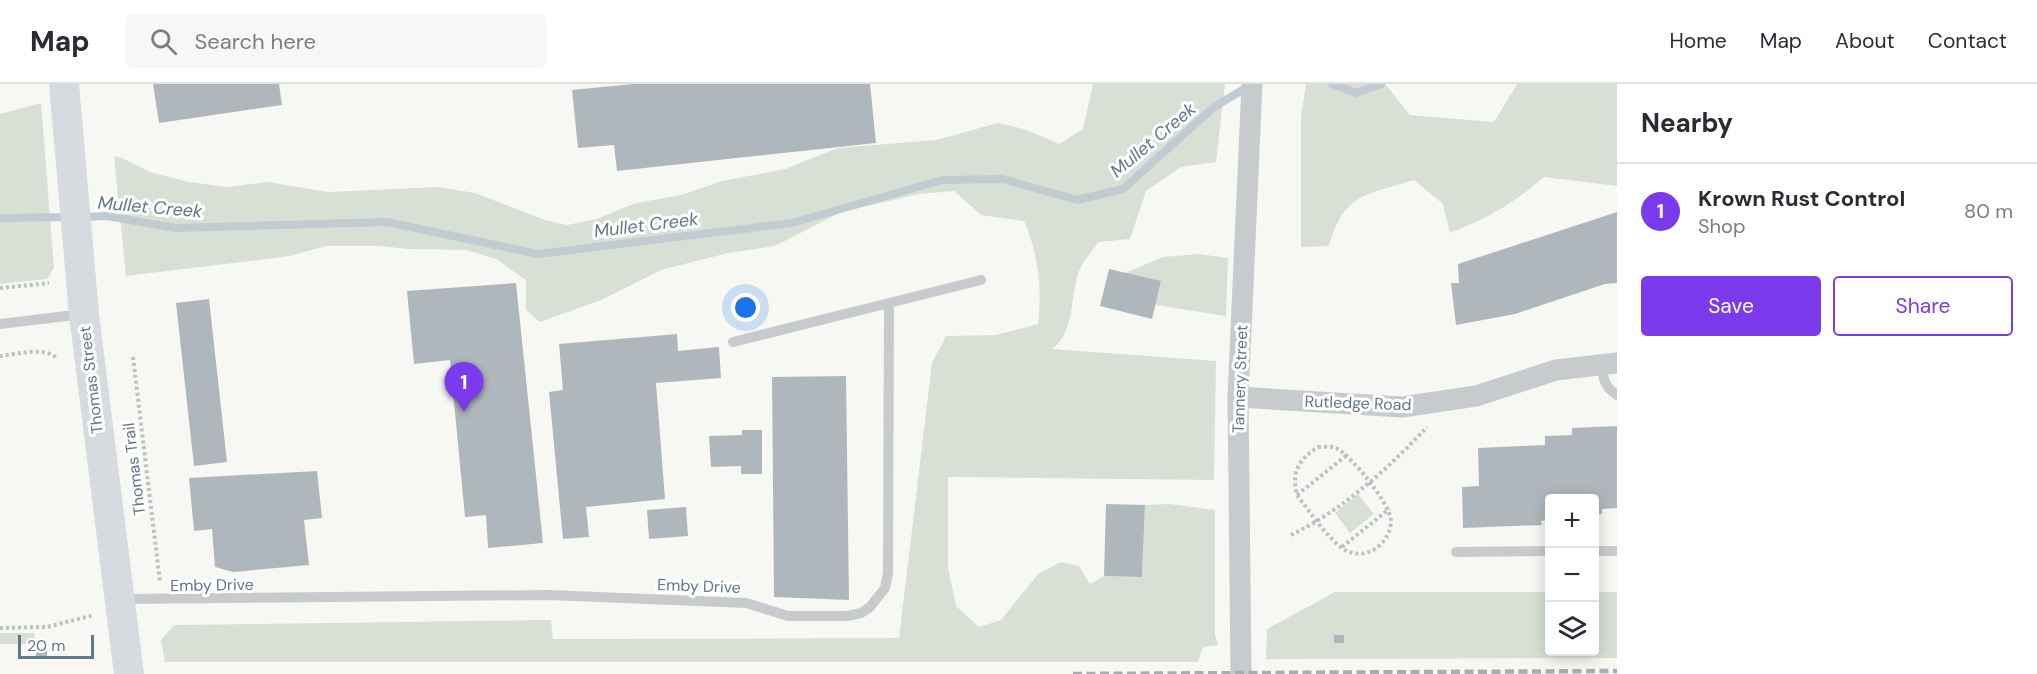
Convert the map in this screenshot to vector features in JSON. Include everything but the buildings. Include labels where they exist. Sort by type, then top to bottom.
[{"type":"street","name":"Thomas Street","points":[[64,84],[106,607],[129,674]]},
{"type":"street","name":"Tannery Street","points":[[1241,674],[1238,397],[1252,125],[1252,84]]},
{"type":"street","name":"Rutledge Road","points":[[1238,397],[1402,407],[1476,396],[1556,370],[1609,363]]},
{"type":"lane","points":[[733,342],[981,280]]},
{"type":"lane","name":"Emby Drive","points":[[106,607],[549,595],[746,603],[788,616],[861,614],[879,598],[885,588],[888,573],[889,303]]},
{"type":"lane","points":[[0,324],[84,314]]},
{"type":"lane","points":[[1609,363],[1604,381],[1608,389],[1617,395]]},
{"type":"lane","points":[[1599,551],[1617,550]]},
{"type":"lane","points":[[1456,552],[1545,551]]},
{"type":"path","points":[[0,288],[49,283]]},
{"type":"path","points":[[0,356],[40,352],[53,354],[58,359]]},
{"type":"path","name":"Thomas Trail","points":[[133,357],[159,579]]},
{"type":"path","points":[[1290,535],[1319,522],[1393,462],[1452,400]]},
{"type":"path","points":[[1318,447],[1334,447],[1347,455],[1368,482],[1389,509],[1391,520],[1389,535],[1381,545],[1369,553],[1356,555],[1342,547],[1319,522],[1297,495],[1294,484],[1296,466],[1306,454],[1318,447]]},
{"type":"path","points":[[1297,495],[1347,455]]},
{"type":"path","points":[[1342,547],[1389,509]]},
{"type":"path","points":[[0,628],[47,627],[106,607]]},
{"type":"shaded area","points":[[1093,84],[1225,84],[1216,162],[1181,167],[1146,191],[1130,239],[1098,242],[1079,270],[1065,334],[1052,349],[1216,361],[1214,480],[948,477],[948,567],[956,606],[979,627],[1001,620],[1038,574],[1060,562],[1079,566],[1090,584],[1104,576],[1142,577],[1145,505],[1170,504],[1215,510],[1215,635],[1218,645],[1203,647],[1198,662],[165,662],[161,640],[174,625],[551,620],[553,639],[899,638],[932,363],[946,336],[996,335],[1038,324],[1040,297],[1038,272],[1024,221],[981,215],[954,191],[919,194],[841,212],[775,246],[728,253],[661,270],[601,300],[540,322],[526,310],[526,280],[496,259],[467,250],[326,246],[290,256],[126,276],[114,156],[150,172],[189,182],[227,187],[268,182],[328,192],[438,187],[475,193],[545,220],[567,225],[597,219],[636,203],[681,195],[722,181],[785,169],[838,148],[936,140],[998,123],[1024,129],[1059,144],[1083,129]]},
{"type":"shaded area","points":[[1306,84],[1385,84],[1410,115],[1494,122],[1517,84],[1617,84],[1617,186],[1544,177],[1500,210],[1450,233],[1443,204],[1414,180],[1371,193],[1350,205],[1335,228],[1329,246],[1301,247],[1301,116]]},
{"type":"shaded area","points":[[41,103],[54,268],[47,279],[0,284],[0,114]]},
{"type":"shaded area","points":[[1199,254],[1228,258],[1226,316],[1155,305],[1161,281],[1125,273],[1163,257]]},
{"type":"shaded area","points":[[1358,494],[1374,514],[1350,533],[1335,513]]},
{"type":"shaded area","points":[[1335,592],[1545,592],[1545,656],[1599,656],[1599,592],[1617,592],[1617,658],[1266,659],[1267,629]]},
{"type":"shaded area","points":[[0,633],[35,633],[34,644],[0,644]]},
{"type":"waterway","name":"Mullet Creek","points":[[1332,84],[1356,93],[1381,84]]},
{"type":"waterway","name":"Mullet Creek","points":[[81,217],[107,216],[175,228],[387,222],[538,254],[792,223],[942,180],[1003,179],[1077,200],[1123,189],[1214,107],[1249,86]]},
{"type":"waterway","name":"Mullet Creek","points":[[0,218],[69,217]]},
{"type":"railway","points":[[1073,674],[1617,671]]},
{"type":"place","name":"Krown Rust Control","points":[[464,412]]}]
